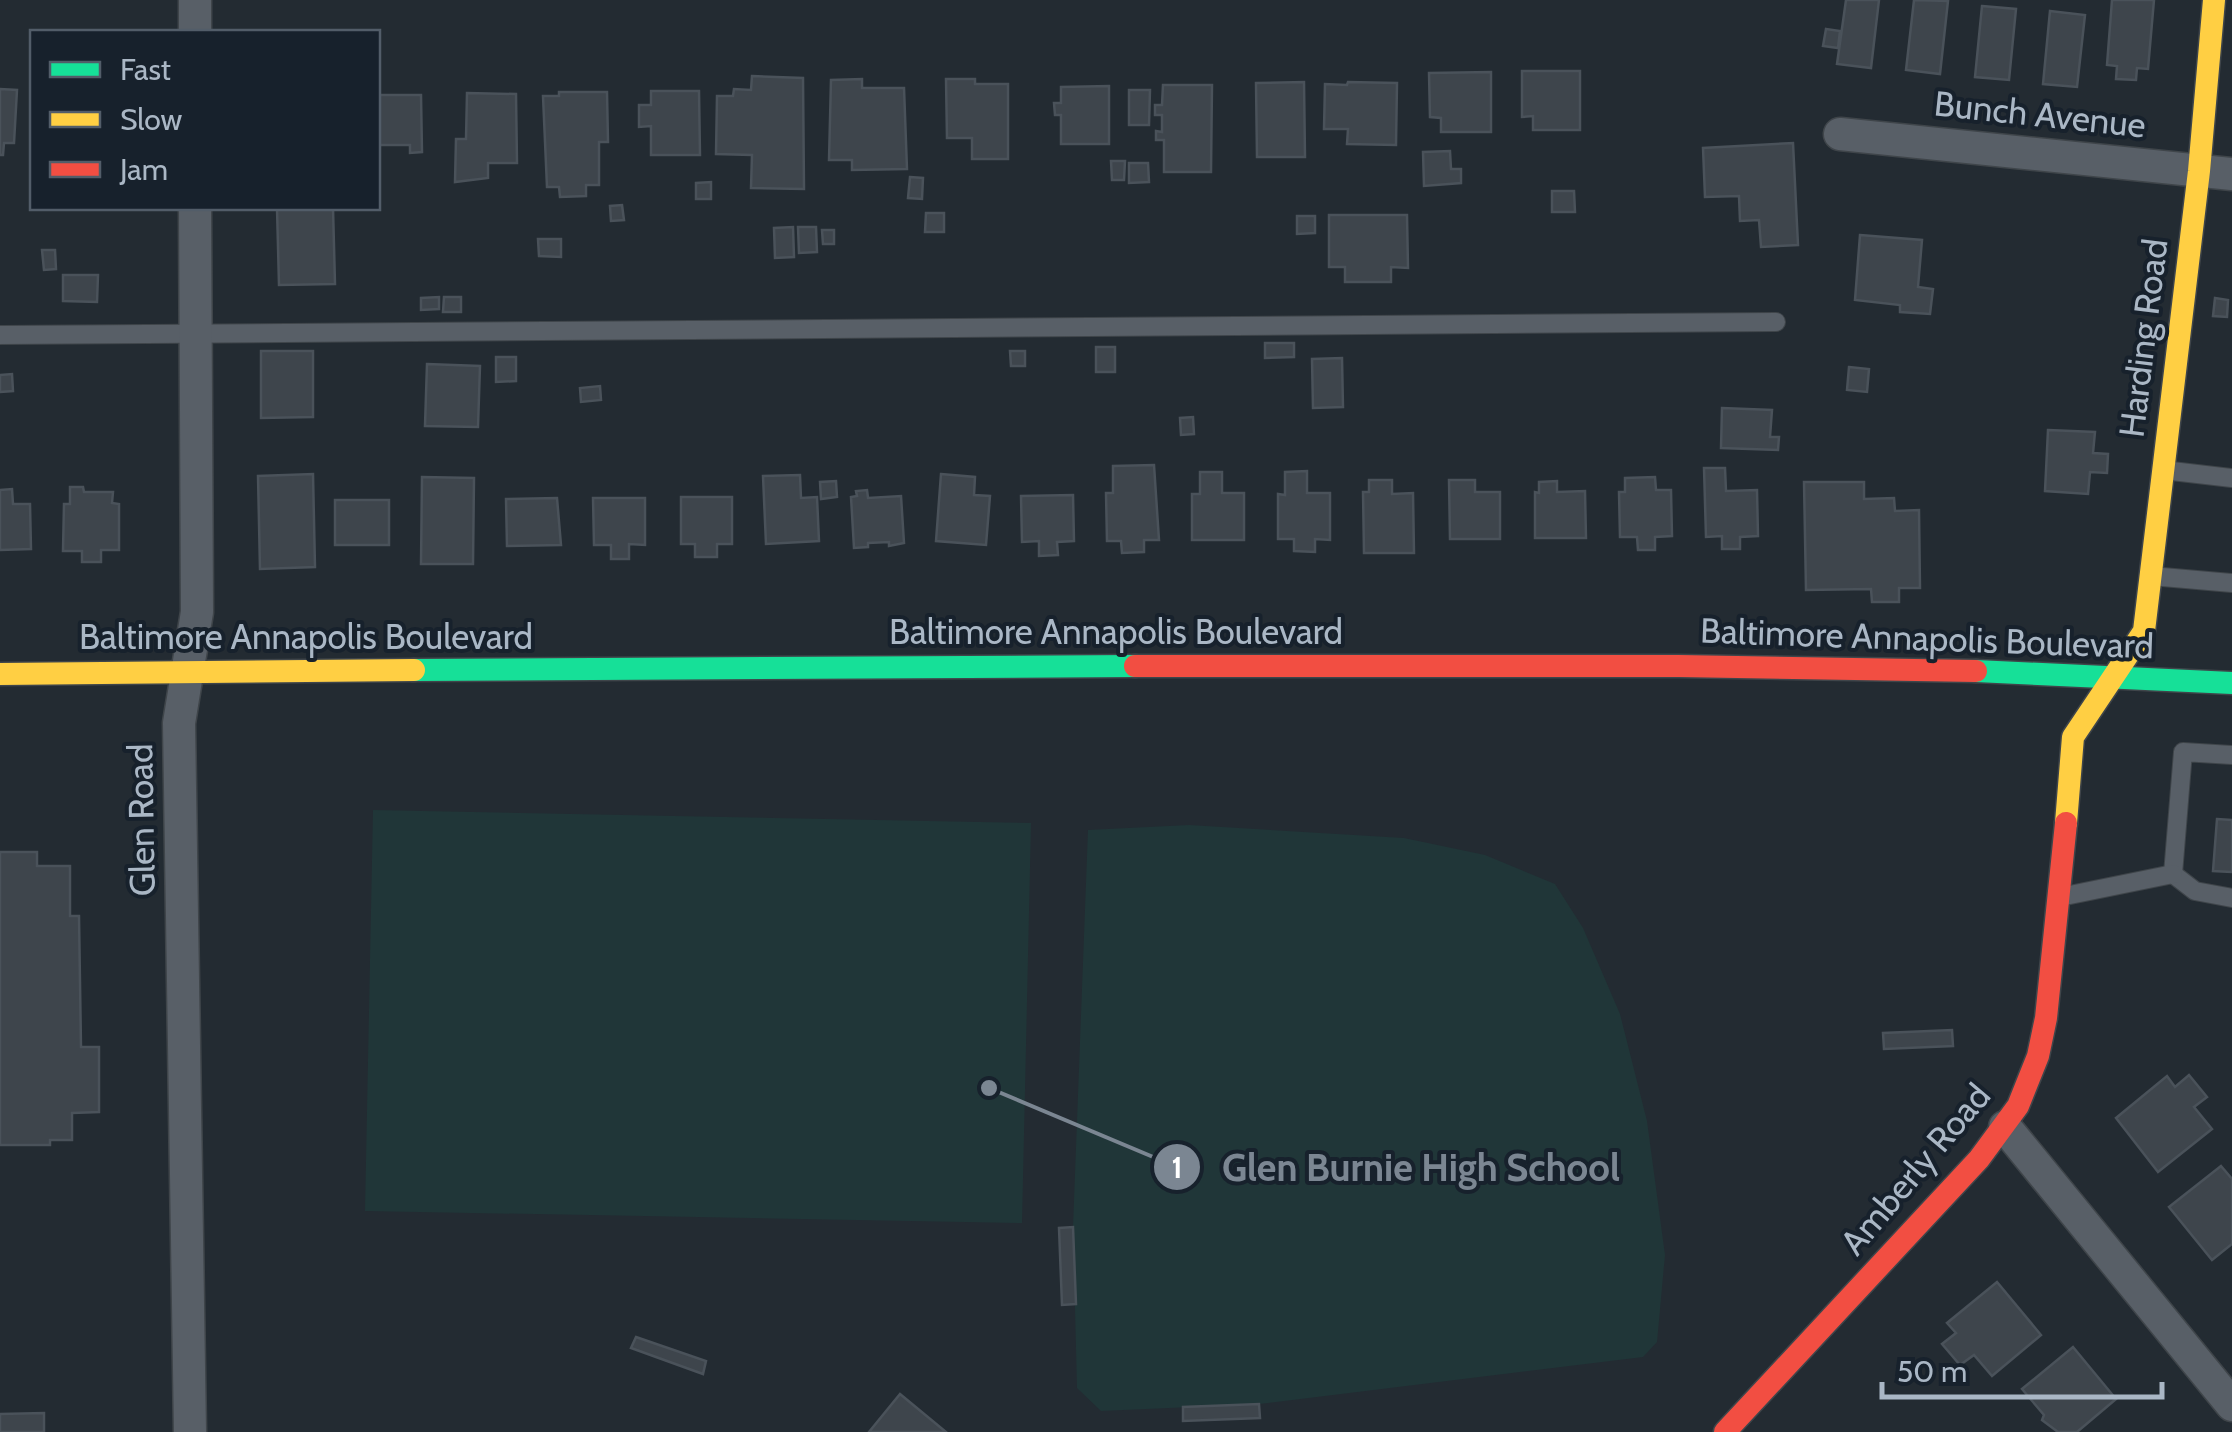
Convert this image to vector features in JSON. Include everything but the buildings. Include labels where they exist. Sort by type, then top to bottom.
[{"type":"main road","name":"Harding Road","points":[[2114,676],[2144,631],[2199,171],[2214,0]]},
{"type":"main road","name":"Baltimore Annapolis Boulevard","points":[[0,674],[828,666],[1806,666],[2114,676],[2232,684]]},
{"type":"main road","name":"Amberly Road","points":[[1725,1432],[1954,1187],[2004,1128],[2027,1087],[2046,1018],[2073,737],[2114,676]]},
{"type":"street","points":[[195,0],[195,30]]},
{"type":"street","name":"Bunch Avenue","points":[[1840,134],[2232,174]]},
{"type":"street","name":"Glen Road","points":[[190,1432],[179,723],[197,612],[195,210]]},
{"type":"street","points":[[2004,1128],[2232,1404]]},
{"type":"lane","points":[[0,335],[1776,322]]},
{"type":"lane","points":[[2162,470],[2232,478]]},
{"type":"lane","points":[[2151,576],[2232,583]]},
{"type":"lane","points":[[2173,874],[2182,752],[2232,755]]},
{"type":"lane","points":[[2060,898],[2173,874],[2195,891],[2232,898]]},
{"type":"green space","points":[[373,810],[1031,823],[1022,1223],[365,1211]]},
{"type":"green space","points":[[1189,825],[1404,838],[1485,855],[1555,884],[1583,928],[1620,1014],[1647,1121],[1665,1255],[1657,1342],[1643,1357],[1259,1404],[1101,1411],[1077,1388],[1073,1227],[1088,830]]},
{"type":"traffic: fast","points":[[414,670],[1135,666]]},
{"type":"traffic: fast","points":[[1976,671],[2232,683]]},
{"type":"traffic: slow","points":[[2066,823],[2073,737],[2144,631],[2199,171],[2214,0]]},
{"type":"traffic: slow","points":[[0,674],[414,670]]},
{"type":"traffic: jam","points":[[1135,666],[1679,666],[1976,671]]},
{"type":"traffic: jam","points":[[1725,1432],[1979,1159],[2018,1106],[2038,1056],[2046,1018],[2066,823]]},
{"type":"place","name":"Glen Burnie High School","points":[[989,1088]]}]
